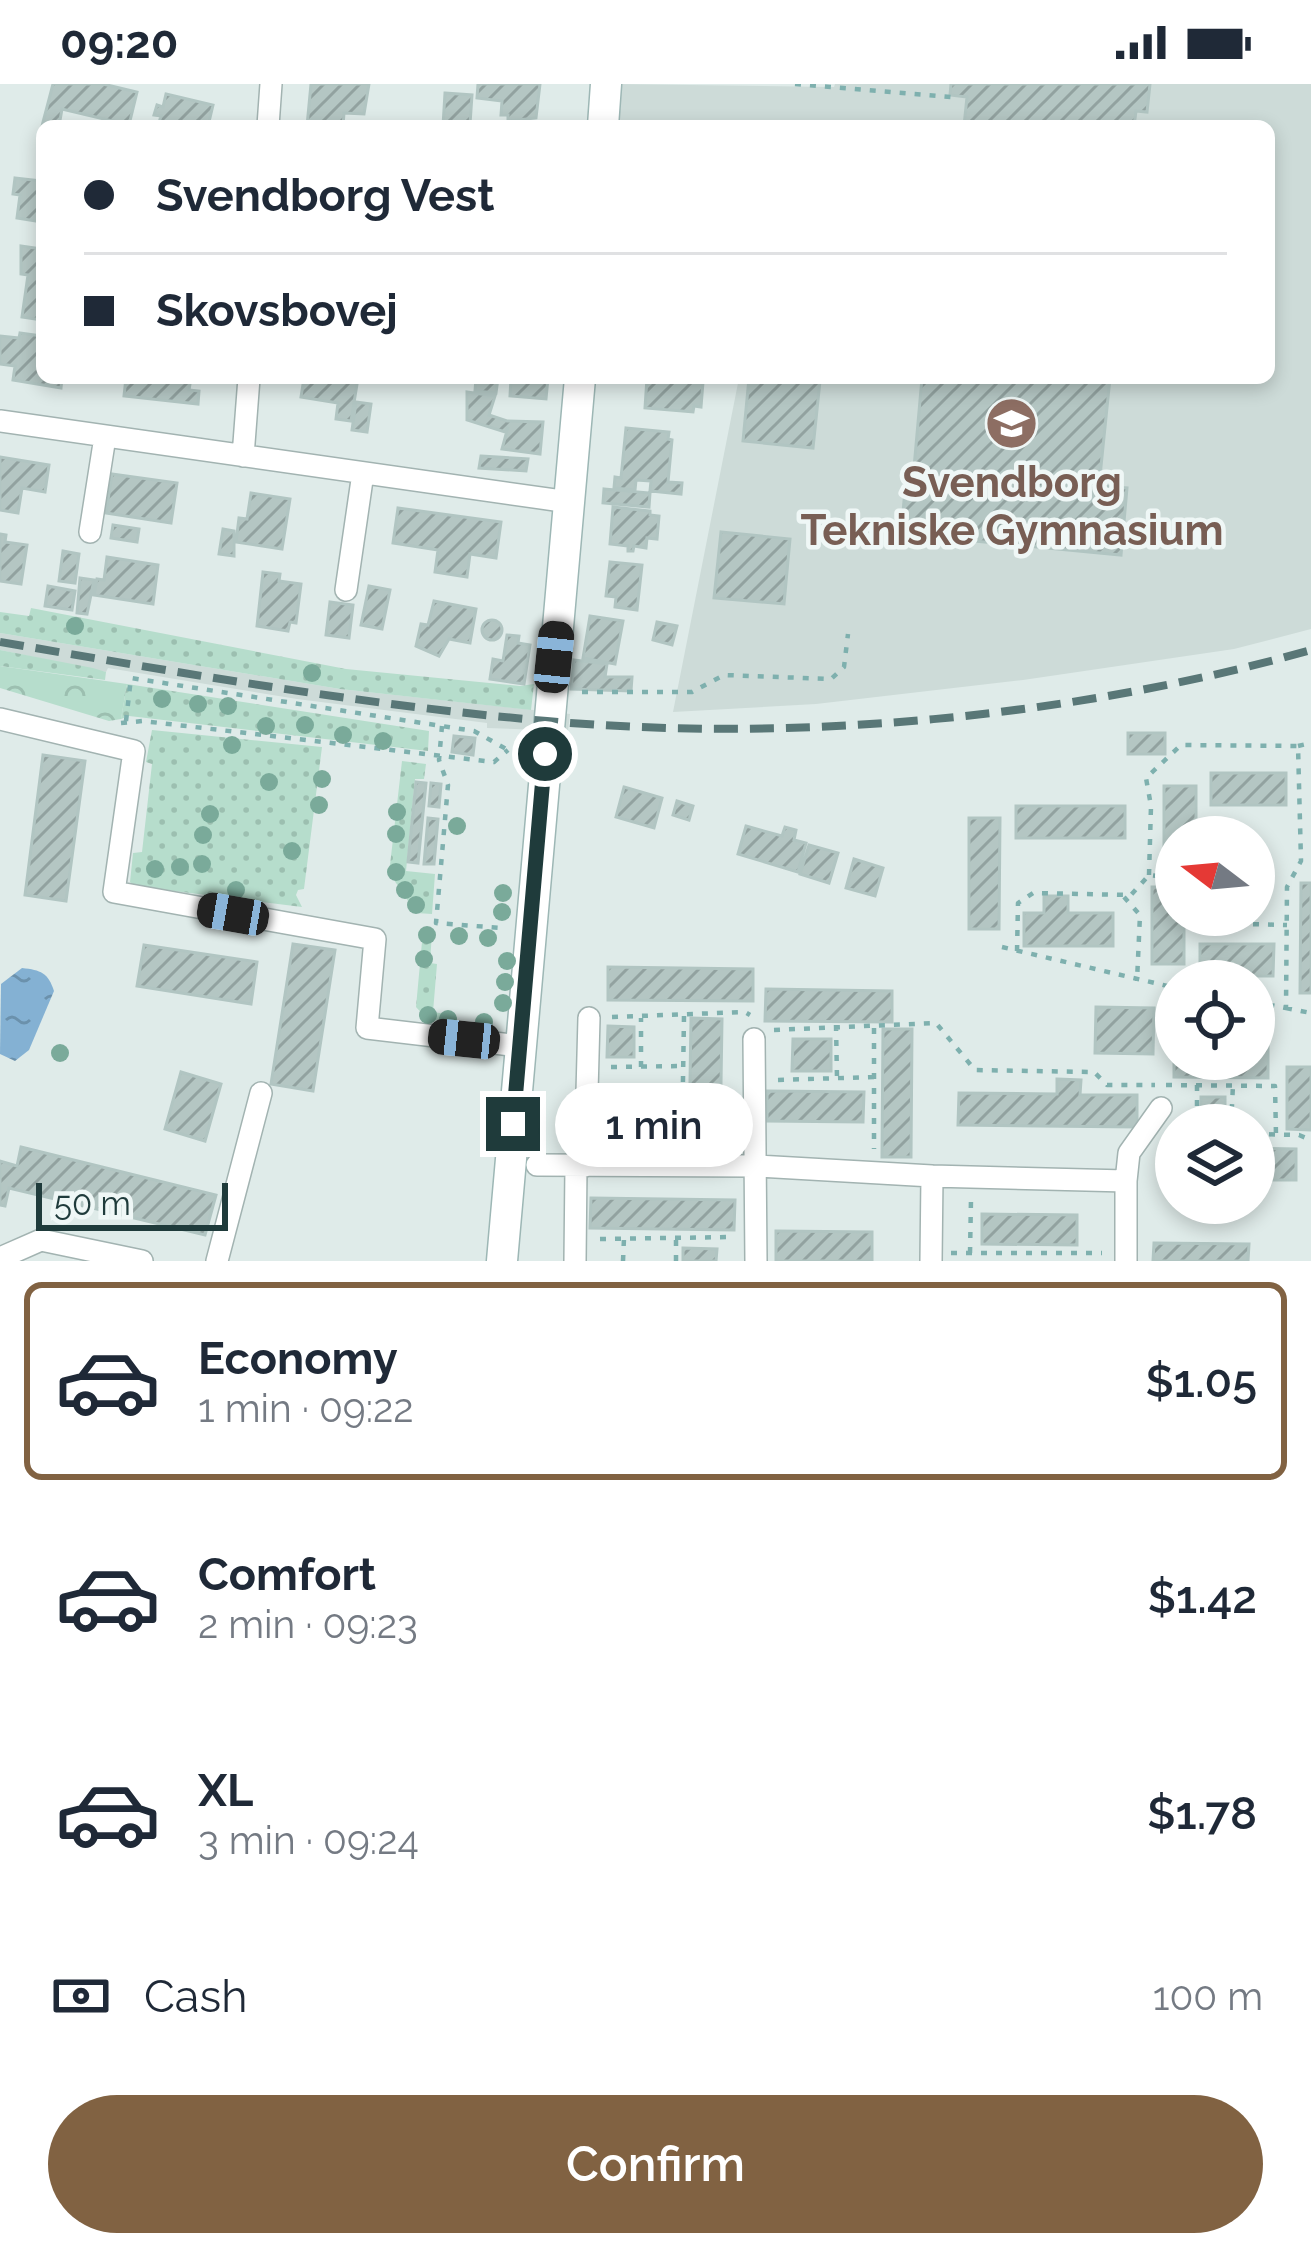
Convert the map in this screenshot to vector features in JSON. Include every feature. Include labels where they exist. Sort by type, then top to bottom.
[{"type":"street","points":[[268,120],[271,84]]},
{"type":"street","points":[[603,120],[606,84]]},
{"type":"street","points":[[243,456],[249,384]]},
{"type":"street","points":[[500,1256],[579,384]]},
{"type":"street","points":[[0,422],[569,502]]},
{"type":"street","points":[[90,532],[105,437]]},
{"type":"street","points":[[346,590],[363,473]]},
{"type":"street","points":[[0,719],[134,752],[114,892],[375,939],[367,1028],[519,1046]]},
{"type":"street","points":[[575,1250],[589,1018]]},
{"type":"street","points":[[756,1261],[754,1081],[761,1030]]},
{"type":"street","points":[[217,1261],[261,1094]]},
{"type":"street","points":[[1126,1257],[1130,1153],[1155,1116]]},
{"type":"street","points":[[537,1165],[756,1166],[1126,1181]]},
{"type":"street","points":[[931,1257],[932,1176]]},
{"type":"street","points":[[0,1258],[41,1240],[62,1253],[142,1261]]},
{"type":"path","points":[[795,84],[951,98]]},
{"type":"path","points":[[550,696],[632,694],[649,689],[692,692],[724,676],[831,680],[844,667],[848,634]]},
{"type":"path","points":[[126,722],[130,678],[477,732],[508,750],[545,754]]},
{"type":"path","points":[[113,725],[126,722],[498,762],[508,750]]},
{"type":"path","points":[[442,726],[439,756],[448,785],[436,923],[530,930]]},
{"type":"path","points":[[1017,951],[1018,903],[1033,893],[1131,896],[1150,875],[1151,806],[1146,778],[1181,746],[1311,743]]},
{"type":"path","points":[[1286,1008],[1287,886],[1301,861],[1298,746]]},
{"type":"path","points":[[361,758],[362,747]]},
{"type":"path","points":[[1150,875],[1155,876]]},
{"type":"path","points":[[1122,896],[1140,915],[1137,981]]},
{"type":"path","points":[[1275,925],[1287,925]]},
{"type":"path","points":[[1002,947],[1155,984]]},
{"type":"path","points":[[1275,1006],[1311,1012]]},
{"type":"path","points":[[589,1018],[745,1012],[761,1030],[936,1023],[975,1070],[1094,1072],[1107,1084],[1275,1085],[1276,1135],[1311,1140]]},
{"type":"path","points":[[682,1166],[684,1014]]},
{"type":"path","points":[[640,1067],[641,1016]]},
{"type":"path","points":[[836,1025],[837,1078]]},
{"type":"path","points":[[874,1026],[874,1173]]},
{"type":"path","points":[[587,1067],[683,1066]]},
{"type":"path","points":[[754,1081],[874,1077]]},
{"type":"path","points":[[1197,1085],[1197,1104]]},
{"type":"path","points":[[1233,1085],[1233,1104]]},
{"type":"path","points":[[972,1177],[975,1256]]},
{"type":"path","points":[[575,1250],[624,1238],[757,1236]]},
{"type":"path","points":[[623,1261],[624,1238]]},
{"type":"path","points":[[676,1238],[676,1261]]},
{"type":"path","points":[[931,1257],[1126,1257]]},
{"type":"shaded area","points":[[616,84],[1311,84],[1311,629],[1234,649],[1023,680],[816,704],[673,712],[738,384],[1275,384],[1275,120],[611,120]]},
{"type":"shaded area","points":[[0,633],[340,689],[570,714],[568,731],[487,728],[487,723],[108,668],[106,672],[0,650]]},
{"type":"green space","points":[[31,608],[346,669],[534,684],[531,710],[340,689],[0,633],[0,612],[29,616]]},
{"type":"green space","points":[[0,650],[93,668],[106,672],[105,680],[0,666]]},
{"type":"green space","points":[[0,666],[127,684],[121,719],[109,721],[0,688]]},
{"type":"green space","points":[[127,684],[429,731],[428,751],[129,716],[121,719]]},
{"type":"green space","points":[[152,730],[322,747],[304,889],[296,895],[302,907],[130,882],[133,853],[142,852]]},
{"type":"green space","points":[[402,761],[426,764],[424,779],[415,779],[406,871],[435,874],[432,914],[416,913],[394,880],[390,865]]},
{"type":"green space","points":[[423,931],[432,932],[430,963],[437,964],[433,1012],[453,1015],[452,1023],[427,1019],[416,1007]]},
{"type":"water","points":[[22,968],[43,974],[54,991],[29,1050],[15,1061],[0,1054],[1,984]]},
{"type":"building","points":[[53,84],[103,84],[137,92],[130,120],[62,109],[60,120],[44,120]]},
{"type":"building","points":[[311,84],[369,84],[364,114],[344,113],[343,120],[308,120]]},
{"type":"building","points":[[478,84],[540,84],[536,118],[508,120],[508,115],[501,115],[502,101],[477,98]]},
{"type":"building","points":[[951,84],[1150,84],[1147,112],[1136,111],[1135,120],[965,120],[967,97],[950,95]]},
{"type":"building","points":[[445,93],[472,95],[470,120],[443,120]]},
{"type":"building","points":[[166,94],[213,105],[209,120],[160,120],[161,116],[154,115],[157,105],[163,107]]},
{"type":"building","points":[[15,178],[36,180],[36,221],[17,218],[20,195],[13,194]]},
{"type":"building","points":[[21,246],[36,248],[36,319],[22,317],[28,275],[21,274]]},
{"type":"building","points":[[20,333],[36,335],[36,384],[13,380],[15,366],[0,364],[0,336],[19,338]]},
{"type":"building","points":[[125,384],[190,384],[189,390],[199,391],[198,404],[124,396]]},
{"type":"building","points":[[303,384],[357,384],[351,421],[336,419],[338,403],[301,397]]},
{"type":"building","points":[[476,384],[497,384],[496,393],[475,391]]},
{"type":"building","points":[[511,384],[547,384],[546,399],[510,396]]},
{"type":"building","points":[[647,384],[703,384],[701,407],[694,406],[693,412],[645,408]]},
{"type":"building","points":[[748,384],[820,384],[813,448],[743,441]]},
{"type":"building","name":"Svendborg Tekniske Gymnasium","points":[[921,384],[1109,384],[1099,486],[1127,488],[1121,555],[901,534],[907,468],[914,468]]},
{"type":"building","points":[[467,392],[495,396],[489,415],[507,421],[543,422],[540,454],[502,449],[508,427],[505,432],[467,420]]},
{"type":"building","points":[[356,402],[371,404],[367,432],[352,430]]},
{"type":"building","points":[[626,428],[669,432],[668,482],[682,483],[681,494],[650,491],[651,481],[636,480],[635,490],[614,488],[615,477],[621,478]]},
{"type":"building","points":[[481,456],[528,459],[526,471],[479,468]]},
{"type":"building","points":[[0,457],[49,465],[45,492],[22,488],[18,513],[0,510]]},
{"type":"building","points":[[112,474],[177,483],[171,523],[106,513]]},
{"type":"building","points":[[604,489],[650,493],[649,507],[603,503]]},
{"type":"building","points":[[251,493],[290,499],[282,549],[236,542],[239,518],[247,519]]},
{"type":"building","points":[[613,507],[659,516],[657,539],[647,538],[646,548],[634,546],[633,551],[610,544]]},
{"type":"building","points":[[398,508],[501,522],[496,558],[470,554],[467,577],[435,572],[438,550],[393,543]]},
{"type":"building","points":[[113,525],[139,529],[137,542],[111,538]]},
{"type":"building","points":[[223,529],[234,531],[234,556],[219,554]]},
{"type":"building","points":[[721,532],[790,539],[784,604],[714,598]]},
{"type":"building","points":[[0,534],[6,535],[5,542],[27,545],[21,584],[0,581]]},
{"type":"building","points":[[63,551],[79,554],[75,583],[59,581]]},
{"type":"building","points":[[107,557],[158,565],[153,604],[94,595],[97,579],[104,580]]},
{"type":"building","points":[[610,562],[642,565],[637,610],[615,607],[616,597],[606,596]]},
{"type":"building","points":[[263,572],[280,574],[279,581],[301,584],[296,623],[290,622],[288,631],[257,626]]},
{"type":"building","points":[[80,578],[94,580],[87,614],[77,613]]},
{"type":"building","points":[[48,586],[75,591],[72,610],[45,606]]},
{"type":"building","points":[[369,586],[390,590],[382,629],[361,625]]},
{"type":"building","points":[[434,601],[476,609],[470,643],[449,639],[439,656],[416,646]]},
{"type":"building","points":[[330,602],[353,605],[349,638],[326,635]]},
{"type":"building","points":[[590,616],[623,621],[615,664],[583,658]]},
{"type":"building","points":[[492,620],[502,630],[492,640],[482,630]]},
{"type":"building","points":[[657,622],[677,626],[672,645],[653,640]]},
{"type":"building","points":[[507,635],[519,636],[518,643],[530,645],[524,684],[490,679],[493,659],[503,661]]},
{"type":"building","points":[[574,660],[607,664],[605,677],[632,677],[631,691],[571,689]]},
{"type":"building","points":[[1128,733],[1165,733],[1165,754],[1128,754]]},
{"type":"building","points":[[454,736],[475,738],[473,755],[452,752]]},
{"type":"building","points":[[43,755],[85,761],[66,901],[25,895]]},
{"type":"building","points":[[1211,773],[1286,773],[1286,805],[1211,805]]},
{"type":"building","points":[[416,782],[426,783],[418,863],[408,862]]},
{"type":"building","points":[[431,783],[441,784],[439,807],[429,806]]},
{"type":"building","points":[[1164,786],[1196,786],[1196,816],[1164,816]]},
{"type":"building","points":[[624,787],[662,798],[654,828],[616,817]]},
{"type":"building","points":[[677,801],[693,806],[689,820],[673,815]]},
{"type":"building","points":[[1016,806],[1125,806],[1125,838],[1016,838]]},
{"type":"building","points":[[428,818],[438,819],[434,864],[424,864]]},
{"type":"building","points":[[969,818],[1000,818],[999,929],[969,929]]},
{"type":"building","points":[[746,826],[782,836],[785,827],[796,830],[794,840],[806,843],[798,872],[738,854]]},
{"type":"building","points":[[809,845],[838,853],[829,883],[800,874]]},
{"type":"building","points":[[854,859],[883,868],[875,896],[846,888]]},
{"type":"building","points":[[1301,883],[1311,883],[1311,993],[1300,993]]},
{"type":"building","points":[[1155,887],[1155,936],[1184,936],[1184,960],[1152,964]]},
{"type":"building","points":[[1044,896],[1068,896],[1068,913],[1113,913],[1113,946],[1024,946],[1024,913],[1044,913]]},
{"type":"building","points":[[293,944],[335,950],[313,1091],[271,1084]]},
{"type":"building","points":[[1200,944],[1274,944],[1274,960],[1200,960]]},
{"type":"building","points":[[144,945],[257,962],[251,1004],[137,986]]},
{"type":"building","points":[[608,967],[753,969],[753,1001],[608,1000]]},
{"type":"building","points":[[766,989],[892,991],[892,1022],[765,1021]]},
{"type":"building","points":[[1096,1007],[1154,1008],[1153,1054],[1095,1053]]},
{"type":"building","points":[[691,1018],[722,1019],[720,1147],[689,1146]]},
{"type":"building","points":[[608,1026],[634,1027],[634,1057],[607,1057]]},
{"type":"building","points":[[883,1029],[912,1029],[911,1157],[882,1157]]},
{"type":"building","points":[[793,1039],[831,1039],[831,1071],[792,1071]]},
{"type":"building","points":[[1287,1067],[1311,1067],[1311,1130],[1287,1129]]},
{"type":"building","points":[[181,1072],[221,1084],[205,1141],[165,1129]]},
{"type":"building","points":[[1057,1079],[1081,1080],[1080,1095],[1137,1095],[1137,1127],[958,1125],[959,1093],[1057,1094]]},
{"type":"building","points":[[599,1085],[673,1086],[672,1119],[599,1118]]},
{"type":"building","points":[[767,1091],[864,1092],[863,1122],[767,1121]]},
{"type":"building","points":[[1201,1097],[1225,1097],[1225,1104],[1201,1104]]},
{"type":"building","points":[[21,1147],[216,1195],[205,1235],[9,1188],[5,1206],[0,1205],[0,1161],[17,1166]]},
{"type":"building","points":[[1275,1148],[1296,1149],[1296,1180],[1275,1180]]},
{"type":"building","points":[[591,1198],[735,1200],[734,1230],[590,1228]]},
{"type":"building","points":[[982,1214],[1077,1215],[1077,1245],[982,1244]]},
{"type":"building","points":[[776,1231],[872,1232],[872,1261],[776,1261]]},
{"type":"building","points":[[1154,1243],[1249,1244],[1248,1261],[1153,1261]]},
{"type":"building","points":[[683,1248],[717,1249],[716,1261],[683,1261]]},
{"type":"railway","points":[[0,642],[410,706],[547,721],[737,729],[932,719],[1029,708],[1126,693],[1311,650]]},
{"type":"place","name":"Svendborg Tekniske Gymnasium","points":[[1012,423]]},
{"type":"route","points":[[513,1124],[545,754]]}]
